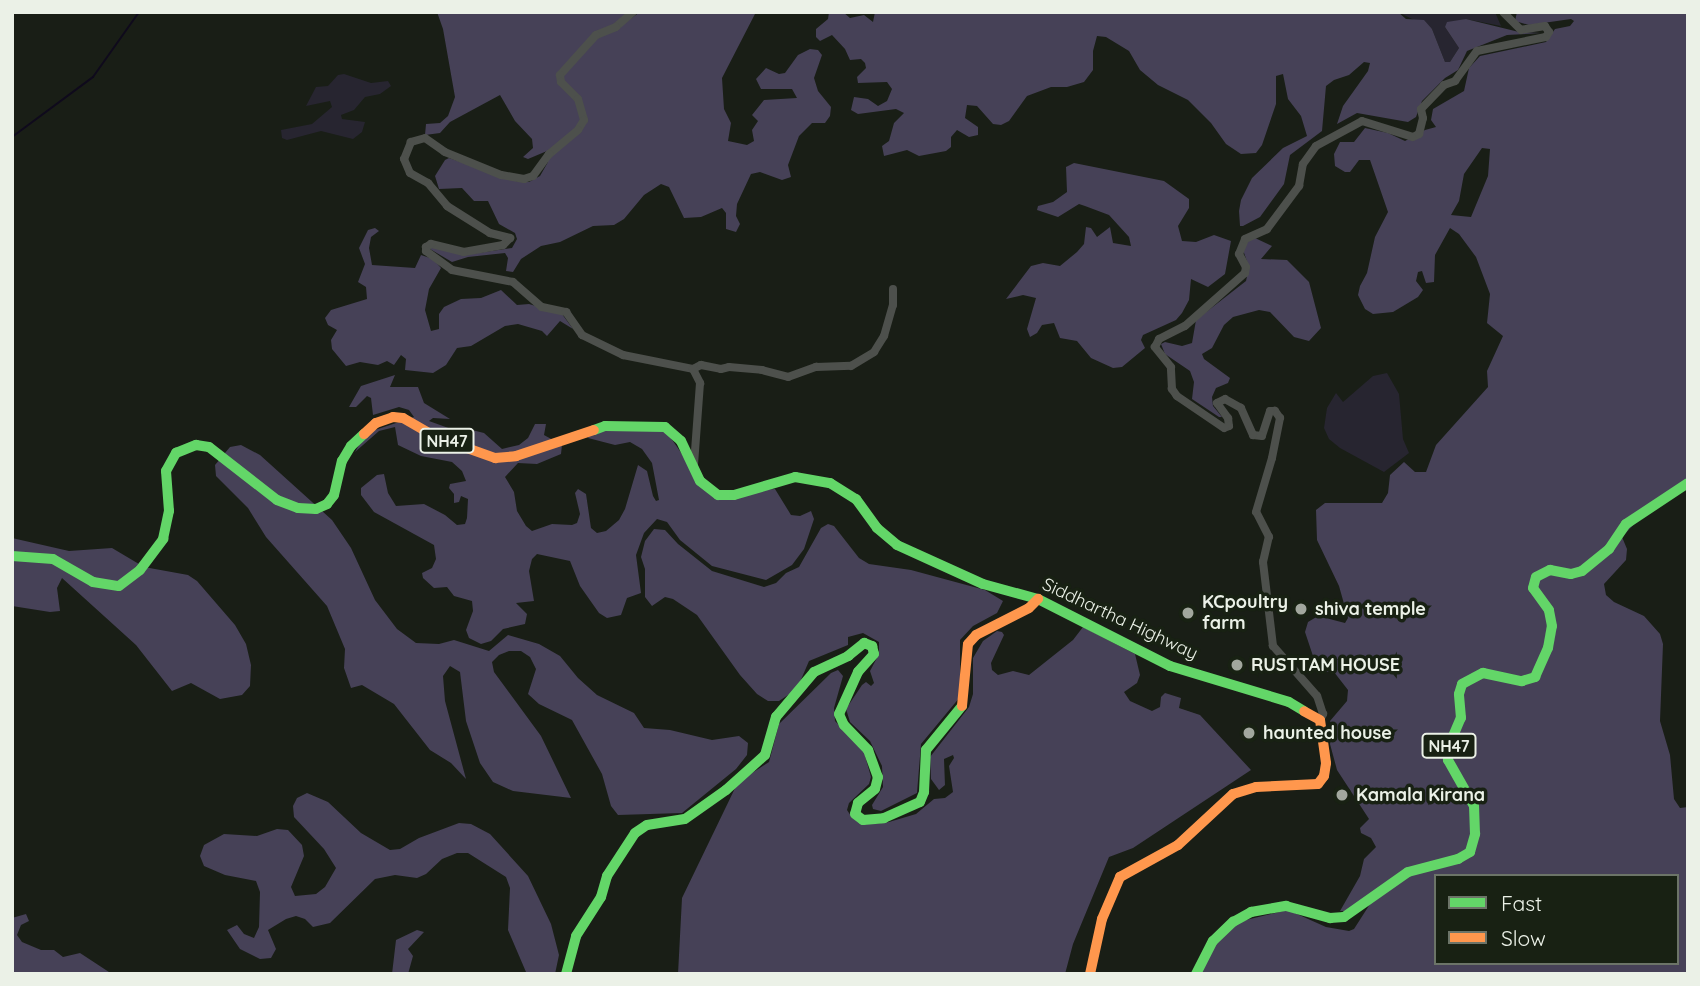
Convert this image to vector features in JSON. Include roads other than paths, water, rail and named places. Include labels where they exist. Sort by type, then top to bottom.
[{"type":"main road","name":"Siddhartha Highway","points":[[12,556],[53,559],[93,582],[119,586],[140,570],[163,538],[169,511],[166,471],[169,461],[176,453],[195,445],[209,447],[277,500],[298,508],[316,509],[327,504],[334,495],[342,461],[351,446],[376,424],[393,417],[403,418],[436,437],[495,458],[516,456],[605,426],[665,427],[681,441],[693,468],[709,490],[723,496],[795,477],[830,483],[856,499],[877,528],[897,545],[983,584],[1038,599],[1170,666],[1289,702],[1306,709],[1320,720]]},
{"type":"main road","name":"NH47","points":[[1196,974],[1213,941],[1233,922],[1251,912],[1286,906],[1330,918],[1344,918],[1408,872],[1458,859],[1471,852],[1475,834],[1474,806],[1448,760],[1448,748],[1461,718],[1458,700],[1462,684],[1472,676],[1483,673],[1522,681],[1535,677],[1548,648],[1552,626],[1551,613],[1533,588],[1536,577],[1550,570],[1571,574],[1582,571],[1609,549],[1626,524],[1688,483]]},
{"type":"main road","points":[[566,974],[576,936],[601,897],[607,876],[635,833],[647,825],[685,819],[726,790],[765,755],[776,717],[816,670],[848,656],[864,643],[872,646],[874,654],[858,672],[839,714],[844,725],[868,750],[878,777],[876,787],[858,803],[855,814],[863,820],[884,818],[920,802],[924,792],[926,750],[963,705],[964,659],[968,644],[976,635],[1030,608],[1038,599]]},
{"type":"main road","points":[[1090,974],[1102,919],[1120,877],[1178,845],[1220,803],[1233,794],[1256,787],[1318,784],[1326,763],[1320,720]]},
{"type":"street","points":[[633,12],[616,27],[596,35],[561,75],[561,82],[578,99],[584,121],[549,154],[533,176],[524,179],[501,175],[445,152],[423,138],[411,142],[404,159],[408,171],[428,183],[447,206],[490,233],[510,238],[503,245],[464,252],[431,244],[426,251],[447,267],[513,282],[542,307],[566,312],[582,335],[617,353],[693,369],[701,365],[729,367],[762,370],[788,377],[816,367],[851,366],[874,352],[881,341],[893,305],[893,289]]},
{"type":"street","points":[[1320,720],[1323,715],[1317,696],[1273,646],[1263,562],[1269,537],[1256,512],[1272,458],[1280,418],[1275,411],[1270,411],[1262,436],[1253,435],[1241,408],[1225,399],[1217,402],[1228,418],[1229,426],[1224,428],[1177,396],[1172,389],[1171,367],[1156,346],[1159,339],[1185,326],[1245,273],[1247,267],[1239,254],[1245,239],[1267,229],[1299,186],[1303,164],[1316,146],[1362,121],[1413,136],[1419,134],[1423,118],[1421,109],[1444,85],[1455,81],[1477,51],[1546,37],[1549,32],[1545,26],[1521,30],[1503,12]]},
{"type":"street","points":[[693,369],[699,383],[693,468]]},
{"type":"waterway","points":[[12,137],[93,77],[139,12]]},
{"type":"place","name":"shiva temple","points":[[1301,609]]},
{"type":"place","name":"KCpoultry farm","points":[[1188,613]]},
{"type":"place","name":"RUSTTAM HOUSE","points":[[1237,665]]},
{"type":"place","name":"haunted house","points":[[1249,733]]},
{"type":"place","name":"Kamala Kirana","points":[[1342,795]]}]
